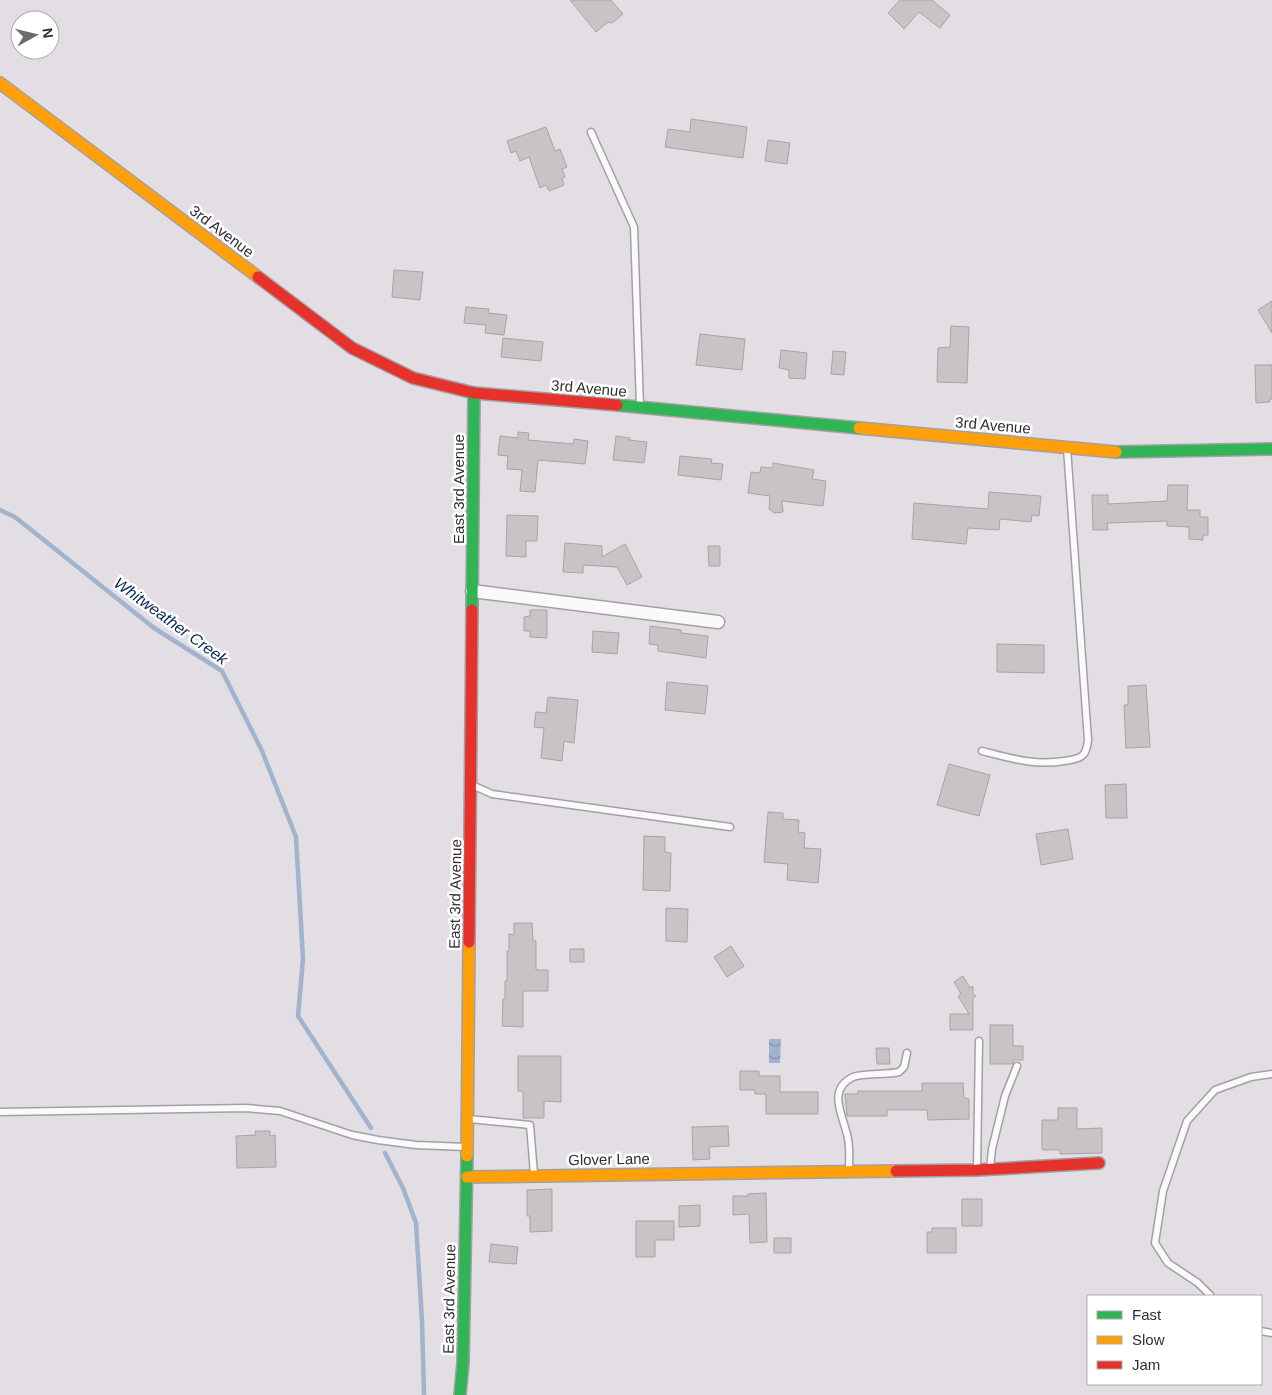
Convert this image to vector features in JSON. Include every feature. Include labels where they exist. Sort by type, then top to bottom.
[{"type":"street","name":"3rd Avenue","points":[[0,83],[352,348],[413,378],[474,393],[1126,453],[1272,449]]},
{"type":"street","name":"East 3rd Avenue","points":[[460,1395],[463,1363],[468,1119],[474,393]]},
{"type":"street","points":[[472,591],[718,622]]},
{"type":"street","name":"Glover Lane","points":[[467,1176],[990,1170],[1099,1164]]},
{"type":"lane","points":[[590,132],[634,228],[640,407]]},
{"type":"lane","points":[[982,751],[1028,762],[1048,764],[1076,759],[1082,756],[1086,749],[1088,740],[1067,447]]},
{"type":"lane","points":[[471,785],[492,794],[730,827]]},
{"type":"lane","points":[[976,1170],[978,1041]]},
{"type":"lane","points":[[849,1171],[848,1138],[838,1108],[839,1092],[844,1084],[853,1077],[899,1072],[904,1067],[907,1053]]},
{"type":"lane","points":[[990,1170],[992,1149],[1005,1096],[1017,1066]]},
{"type":"lane","points":[[1210,1295],[1198,1283],[1168,1263],[1155,1242],[1163,1191],[1188,1121],[1215,1090],[1251,1077],[1272,1074]]},
{"type":"lane","points":[[0,1112],[246,1108],[280,1111],[352,1135],[378,1140],[416,1145],[467,1147]]},
{"type":"lane","points":[[468,1119],[530,1125],[534,1175]]},
{"type":"water","points":[[769,1039],[781,1039],[780,1063],[769,1063]]},
{"type":"building","points":[[570,0],[611,0],[623,14],[612,23],[608,22],[596,32]]},
{"type":"building","points":[[900,0],[932,0],[950,15],[940,28],[919,12],[904,29],[888,13]]},
{"type":"building","points":[[691,119],[747,127],[743,158],[665,147],[668,129],[690,132]]},
{"type":"building","points":[[546,127],[555,151],[560,149],[567,167],[562,169],[565,177],[562,178],[564,185],[549,191],[546,185],[540,188],[529,157],[520,161],[516,151],[511,153],[507,141]]},
{"type":"building","points":[[768,140],[790,143],[787,164],[765,161]]},
{"type":"building","points":[[394,270],[423,272],[420,300],[392,297]]},
{"type":"building","points":[[1272,301],[1272,333],[1258,310]]},
{"type":"building","points":[[466,307],[489,309],[488,313],[507,315],[504,335],[485,333],[486,325],[464,323]]},
{"type":"building","points":[[951,326],[969,327],[967,383],[937,382],[938,348],[950,347]]},
{"type":"building","points":[[700,334],[745,339],[742,370],[696,365]]},
{"type":"building","points":[[503,338],[543,342],[541,361],[501,357]]},
{"type":"building","points":[[781,350],[807,353],[805,379],[789,378],[789,370],[779,368]]},
{"type":"building","points":[[833,351],[846,352],[844,375],[831,374]]},
{"type":"building","points":[[1255,365],[1272,365],[1272,399],[1269,399],[1270,402],[1256,403]]},
{"type":"building","points":[[518,432],[529,433],[528,440],[573,444],[574,439],[588,441],[585,464],[538,460],[535,492],[520,491],[522,470],[507,469],[508,456],[498,455],[500,436],[518,438]]},
{"type":"building","points":[[616,436],[647,442],[644,463],[613,460]]},
{"type":"building","points":[[680,456],[712,459],[711,463],[723,464],[721,480],[678,475]]},
{"type":"building","points":[[773,463],[814,470],[812,479],[826,481],[823,506],[782,501],[783,512],[774,513],[769,509],[770,496],[748,493],[751,472],[760,473],[761,467],[773,468]]},
{"type":"building","points":[[1168,485],[1188,485],[1187,510],[1200,510],[1200,517],[1208,517],[1208,535],[1203,535],[1203,540],[1189,539],[1189,527],[1167,526],[1167,521],[1107,523],[1108,530],[1093,530],[1092,495],[1108,495],[1108,504],[1167,501]]},
{"type":"building","points":[[989,492],[1041,496],[1039,516],[1032,515],[1031,522],[1000,519],[999,530],[968,528],[966,544],[912,539],[914,503],[988,509]]},
{"type":"building","points":[[507,515],[538,516],[537,541],[526,541],[526,557],[506,556]]},
{"type":"building","points":[[565,543],[602,546],[602,557],[625,544],[642,577],[627,585],[617,567],[583,565],[583,573],[563,572]]},
{"type":"building","points":[[708,546],[720,546],[720,566],[709,566]]},
{"type":"building","points":[[530,610],[547,610],[547,638],[530,637],[530,631],[524,631],[524,617],[530,616]]},
{"type":"building","points":[[650,626],[681,630],[681,633],[708,636],[706,658],[658,651],[658,645],[649,644]]},
{"type":"building","points":[[593,631],[619,633],[617,654],[592,652]]},
{"type":"building","points":[[997,644],[1044,645],[1044,673],[997,672]]},
{"type":"building","points":[[667,682],[708,686],[705,714],[665,710]]},
{"type":"building","points":[[1146,685],[1150,747],[1126,748],[1124,705],[1128,705],[1128,686]]},
{"type":"building","points":[[548,697],[578,700],[574,743],[564,741],[562,761],[541,758],[544,728],[534,727],[536,712],[546,713]]},
{"type":"building","points":[[949,764],[990,775],[979,816],[937,805]]},
{"type":"building","points":[[1126,784],[1127,818],[1106,818],[1105,785]]},
{"type":"building","points":[[768,812],[783,813],[783,819],[799,820],[798,832],[805,833],[804,848],[821,849],[818,883],[787,880],[788,864],[764,862]]},
{"type":"building","points":[[1068,829],[1073,859],[1041,865],[1036,834]]},
{"type":"building","points":[[644,836],[665,837],[665,852],[671,853],[670,891],[643,890]]},
{"type":"building","points":[[666,908],[688,909],[687,942],[666,941]]},
{"type":"building","points":[[514,923],[532,923],[533,941],[536,941],[536,970],[548,970],[548,991],[523,991],[523,1027],[502,1026],[505,981],[507,981],[507,951],[509,951],[509,934],[514,935]]},
{"type":"building","points":[[731,946],[744,966],[727,977],[714,957]]},
{"type":"building","points":[[570,949],[584,949],[584,962],[570,962]]},
{"type":"building","points":[[963,976],[970,988],[973,986],[973,993],[976,996],[973,998],[973,1030],[950,1030],[950,1014],[969,1014],[958,996],[961,994],[954,982]]},
{"type":"building","points":[[990,1025],[1013,1025],[1013,1046],[1023,1046],[1023,1060],[1013,1060],[1013,1064],[990,1064]]},
{"type":"building","points":[[876,1048],[889,1048],[890,1064],[877,1064]]},
{"type":"building","points":[[518,1056],[561,1056],[561,1102],[544,1101],[544,1118],[523,1118],[523,1091],[518,1091]]},
{"type":"building","points":[[740,1071],[759,1071],[759,1076],[780,1076],[780,1092],[818,1092],[818,1114],[766,1114],[766,1094],[755,1094],[755,1090],[740,1090]]},
{"type":"building","points":[[922,1083],[963,1083],[964,1098],[969,1099],[969,1119],[928,1120],[927,1110],[887,1110],[887,1116],[847,1116],[845,1094],[858,1094],[858,1091],[922,1091]]},
{"type":"building","points":[[1058,1108],[1077,1108],[1077,1129],[1102,1128],[1102,1153],[1060,1154],[1060,1150],[1042,1150],[1042,1120],[1058,1120]]},
{"type":"building","points":[[728,1126],[729,1146],[709,1147],[710,1159],[693,1160],[692,1127]]},
{"type":"building","points":[[255,1131],[270,1131],[270,1136],[275,1135],[276,1167],[237,1168],[236,1136],[256,1135]]},
{"type":"building","points":[[552,1189],[552,1231],[530,1232],[530,1216],[527,1216],[527,1190]]},
{"type":"building","points":[[766,1193],[767,1242],[750,1243],[749,1214],[733,1215],[733,1196]]},
{"type":"building","points":[[962,1199],[982,1199],[982,1226],[962,1226]]},
{"type":"building","points":[[700,1205],[700,1226],[679,1227],[679,1206]]},
{"type":"building","points":[[636,1221],[674,1221],[674,1240],[655,1240],[655,1257],[636,1257]]},
{"type":"building","points":[[932,1228],[956,1228],[956,1253],[927,1253],[927,1232],[932,1232]]},
{"type":"building","points":[[774,1238],[791,1238],[791,1253],[774,1253]]},
{"type":"building","points":[[491,1244],[518,1247],[516,1264],[489,1262]]},
{"type":"waterway","name":"Whitweather Creek","points":[[0,510],[15,517],[154,628],[222,671],[262,751],[296,837],[303,959],[298,1016],[371,1128]]},
{"type":"waterway","points":[[385,1153],[403,1188],[416,1223],[424,1395]]},
{"type":"traffic: fast","points":[[472,610],[474,393]]},
{"type":"traffic: fast","points":[[617,405],[859,428]]},
{"type":"traffic: fast","points":[[1116,452],[1272,449]]},
{"type":"traffic: fast","points":[[460,1395],[463,1363],[467,1156]]},
{"type":"traffic: slow","points":[[0,83],[258,277]]},
{"type":"traffic: slow","points":[[859,428],[1116,452]]},
{"type":"traffic: slow","points":[[467,1156],[469,942]]},
{"type":"traffic: slow","points":[[467,1177],[896,1171]]},
{"type":"traffic: jam","points":[[258,277],[352,348],[413,378],[474,393],[617,405]]},
{"type":"traffic: jam","points":[[469,942],[472,610]]},
{"type":"traffic: jam","points":[[896,1171],[977,1170],[1099,1163]]}]
